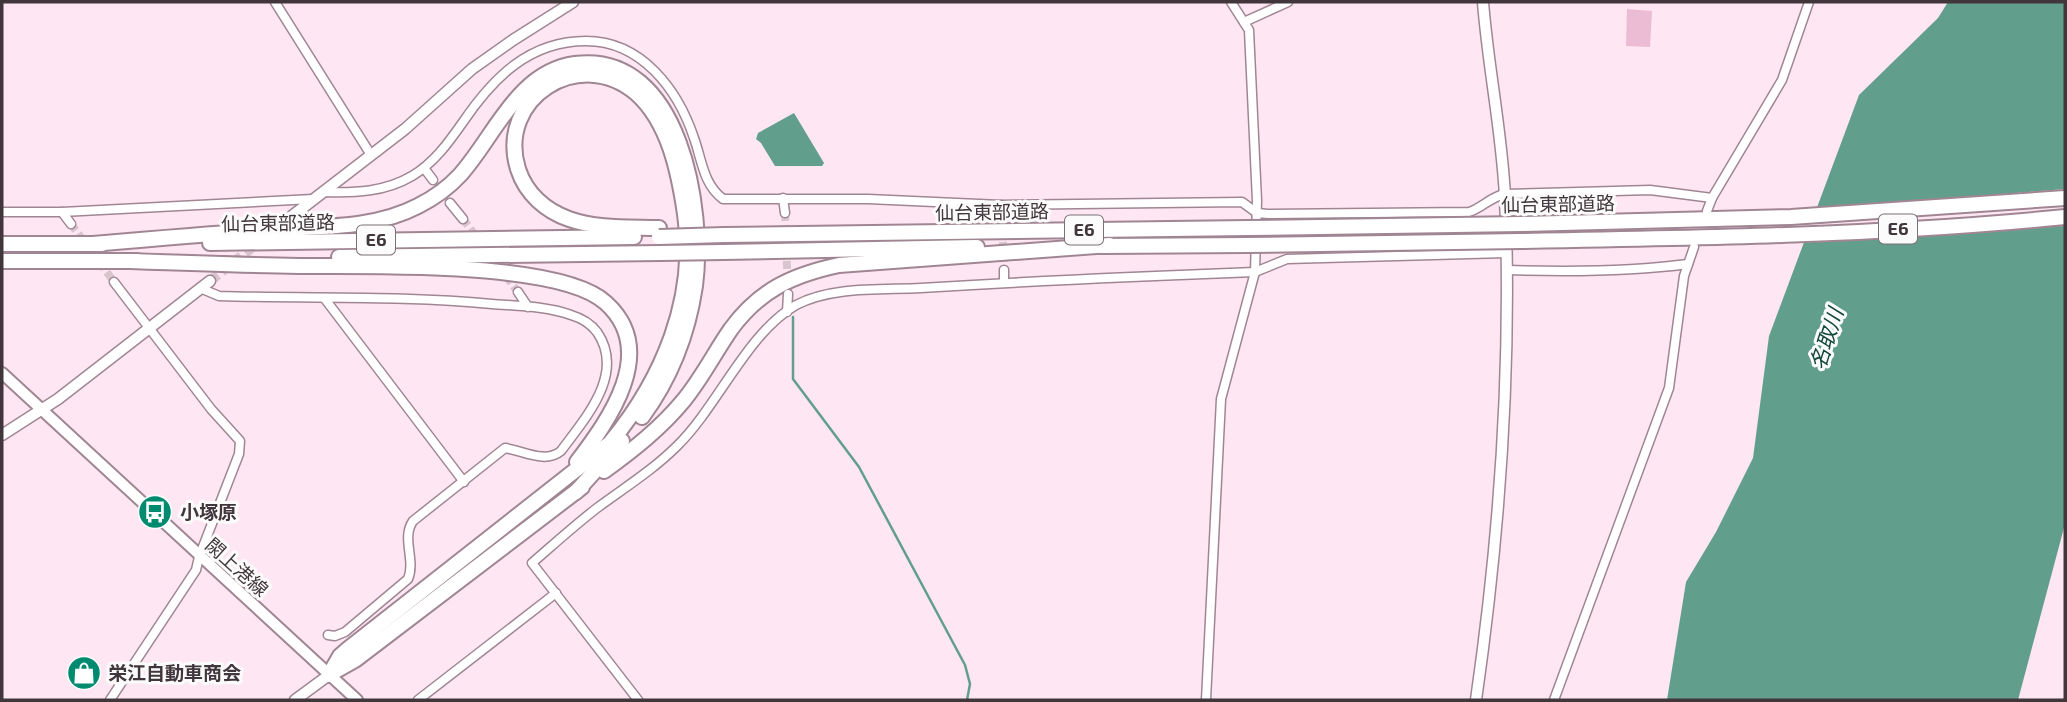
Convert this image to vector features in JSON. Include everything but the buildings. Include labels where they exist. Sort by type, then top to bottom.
[{"type":"highway","points":[[93,244],[353,225],[397,215],[417,207],[447,188],[470,163],[519,95],[539,78],[551,71],[577,64],[604,65],[629,75],[659,103],[681,147],[689,173],[696,219],[695,287],[684,334],[659,393],[617,448],[576,492]]},
{"type":"highway","points":[[328,675],[348,649],[600,452],[629,420],[661,365],[676,326],[685,283],[686,219],[681,187],[670,148],[655,117],[637,94],[611,79],[584,74],[559,80],[537,94],[518,122],[514,148],[520,176],[536,199],[558,214],[582,222],[659,233]]},
{"type":"highway","name":"仙台東部道路","points":[[2,244],[724,231],[920,232],[1521,224],[1736,219],[1884,212],[2065,198]]},
{"type":"highway","name":"仙台東部道路","points":[[2,261],[1730,237],[1934,227],[2065,217]]},
{"type":"highway","points":[[328,675],[355,660],[647,439],[685,399],[744,313],[782,282],[798,275],[839,265],[1110,246]]},
{"type":"highway","points":[[130,261],[473,271],[543,278],[582,288],[607,303],[620,321],[628,340],[628,369],[611,414],[565,477]]},
{"type":"main road","name":"閖上港線","points":[[2,373],[357,700]]},
{"type":"street","points":[[275,2],[371,155]]},
{"type":"street","points":[[292,216],[321,196],[472,69],[573,2]]},
{"type":"street","points":[[1206,700],[1221,399],[1255,272],[1257,213],[1249,30],[1231,2]]},
{"type":"street","points":[[1244,22],[1288,2]]},
{"type":"street","points":[[1476,700],[1491,597],[1506,401],[1505,194],[1483,2]]},
{"type":"street","points":[[1707,211],[1712,198],[1783,80],[1809,2]]},
{"type":"street","points":[[2,212],[62,212],[371,191],[412,176],[424,168],[453,138],[474,106],[501,74],[531,53],[551,45],[588,41],[621,49],[648,64],[659,75],[686,119],[704,175],[715,193],[723,199],[783,198],[1001,205],[1242,202],[1257,213],[1469,212],[1478,209],[1491,198],[1505,194],[1650,190],[1712,198]]},
{"type":"street","points":[[424,168],[433,180]]},
{"type":"street","points":[[783,198],[785,213]]},
{"type":"street","points":[[450,203],[463,219]]},
{"type":"street","points":[[1001,205],[1002,218]]},
{"type":"street","points":[[62,212],[71,224]]},
{"type":"street","points":[[1554,700],[1669,388],[1684,276],[1694,247]]},
{"type":"street","points":[[638,700],[533,563],[596,509],[677,446],[701,419],[770,325],[806,300],[843,293],[1004,282],[1255,272],[1287,259],[1506,253]]},
{"type":"street","points":[[1507,270],[1634,271],[1688,264]]},
{"type":"street","points":[[1004,270],[1004,282]]},
{"type":"street","points":[[2,435],[42,411],[210,281]]},
{"type":"street","points":[[110,700],[196,570],[239,454],[240,441],[211,409],[114,282]]},
{"type":"street","points":[[200,288],[219,296],[398,298],[528,307],[569,314],[587,322],[603,344],[606,375],[598,401],[561,451],[554,457],[545,458],[505,448],[413,521],[408,528],[411,571],[402,586],[345,632],[335,636],[328,635]]},
{"type":"street","points":[[518,292],[528,307]]},
{"type":"street","points":[[787,312],[788,294]]},
{"type":"street","points":[[325,299],[464,482]]},
{"type":"street","points":[[418,700],[556,593]]},
{"type":"street","points":[[295,700],[328,675]]},
{"type":"shaded area","points":[[1627,9],[1652,11],[1650,47],[1626,46]]},
{"type":"water","name":"名取川","points":[[1948,2],[2065,2],[2065,524],[2018,700],[1667,700],[1686,582],[1716,532],[1753,458],[1769,336],[1859,95],[1938,18]]},
{"type":"water","points":[[794,113],[824,163],[822,166],[775,166],[756,139],[758,133]]},
{"type":"pier","points":[[2065,189],[2065,225],[1801,241],[1814,207]]},
{"type":"waterway","points":[[793,317],[793,379],[859,467],[965,665],[970,684],[967,700]]},
{"type":"tunnel","points":[[785,213],[788,294]]},
{"type":"tunnel","points":[[1002,218],[1004,270]]},
{"type":"tunnel","points":[[463,219],[518,292]]},
{"type":"tunnel","points":[[71,224],[114,282]]},
{"type":"tunnel","points":[[210,281],[259,242]]},
{"type":"place","name":"小塚原","points":[[155,512]]},
{"type":"place","name":"栄江自動車商会","points":[[84,673]]}]
